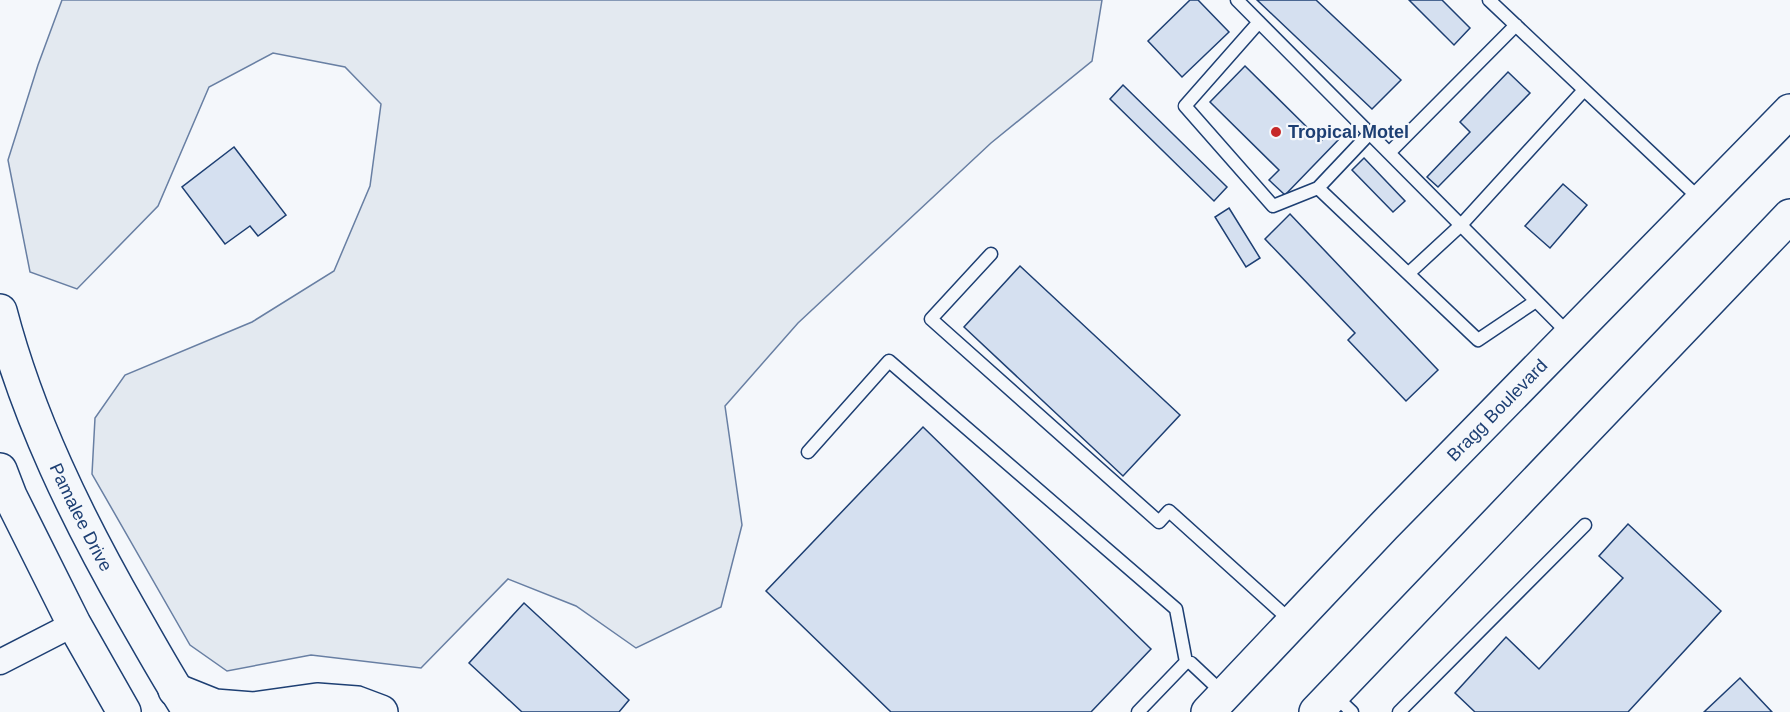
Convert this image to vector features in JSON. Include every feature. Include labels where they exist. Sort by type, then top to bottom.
[{"type":"main road","name":"Bragg Boulevard","points":[[1216,703],[1570,335],[1790,111]]},
{"type":"main road","points":[[1334,706],[1790,216]]},
{"type":"main road","name":"Pamalee Drive","points":[[0,311],[12,356],[42,436],[96,550],[182,701]]},
{"type":"main road","points":[[0,470],[10,496],[74,624],[124,712]]},
{"type":"main road","points":[[182,701],[253,709],[317,700],[357,703],[381,712]]},
{"type":"street","points":[[0,662],[74,624]]},
{"type":"lane","points":[[1237,0],[1570,335]]},
{"type":"lane","points":[[1489,0],[1702,201]]},
{"type":"lane","points":[[1259,22],[1185,106],[1273,206],[1318,188],[1370,133]]},
{"type":"lane","points":[[1389,153],[1516,25]]},
{"type":"lane","points":[[1408,273],[1461,225],[1584,90]]},
{"type":"lane","points":[[1318,188],[1478,340],[1536,301]]},
{"type":"lane","points":[[991,254],[931,318],[1159,522],[1169,511],[1293,623]]},
{"type":"lane","points":[[808,452],[889,361],[1176,609],[1186,662]]},
{"type":"lane","points":[[1399,712],[1585,525]]},
{"type":"lane","points":[[1186,662],[1191,663],[1216,703]]},
{"type":"lane","points":[[1138,712],[1186,662]]},
{"type":"shaded area","points":[[62,0],[1102,0],[1092,61],[991,143],[798,323],[725,406],[742,525],[721,607],[636,648],[576,606],[508,579],[421,668],[311,655],[227,671],[190,645],[92,474],[95,418],[125,375],[252,322],[334,271],[370,186],[381,104],[345,67],[273,53],[209,87],[158,206],[77,289],[30,272],[8,160],[38,65]]},
{"type":"building","points":[[1190,0],[1198,0],[1229,32],[1182,77],[1148,41]]},
{"type":"building","points":[[1257,0],[1316,0],[1401,80],[1372,109]]},
{"type":"building","points":[[1409,0],[1442,0],[1470,28],[1454,45]]},
{"type":"building","name":"Tropical Motel","points":[[1245,66],[1321,141],[1334,129],[1342,136],[1285,195],[1269,180],[1279,170],[1210,102]]},
{"type":"building","points":[[1508,72],[1530,93],[1438,187],[1427,177],[1470,132],[1460,122]]},
{"type":"building","points":[[1123,85],[1227,187],[1214,201],[1110,99]]},
{"type":"building","points":[[234,147],[286,215],[258,236],[250,226],[225,244],[182,187]]},
{"type":"building","points":[[1364,158],[1405,201],[1393,212],[1352,170]]},
{"type":"building","points":[[1563,184],[1587,205],[1550,248],[1525,226]]},
{"type":"building","points":[[1229,208],[1260,258],[1246,267],[1215,217]]},
{"type":"building","points":[[1290,214],[1438,370],[1406,401],[1348,340],[1355,333],[1265,239]]},
{"type":"building","points":[[1020,266],[1180,415],[1123,476],[964,327]]},
{"type":"building","points":[[923,427],[1151,649],[1091,712],[891,712],[766,591]]},
{"type":"building","points":[[1628,524],[1721,611],[1628,712],[1475,712],[1455,693],[1506,637],[1539,669],[1623,578],[1599,556]]},
{"type":"building","points":[[524,603],[629,700],[619,712],[522,712],[469,663]]},
{"type":"building","points":[[1740,678],[1772,712],[1704,712]]},
{"type":"place","name":"Tropical Motel","points":[[1276,132]]}]
